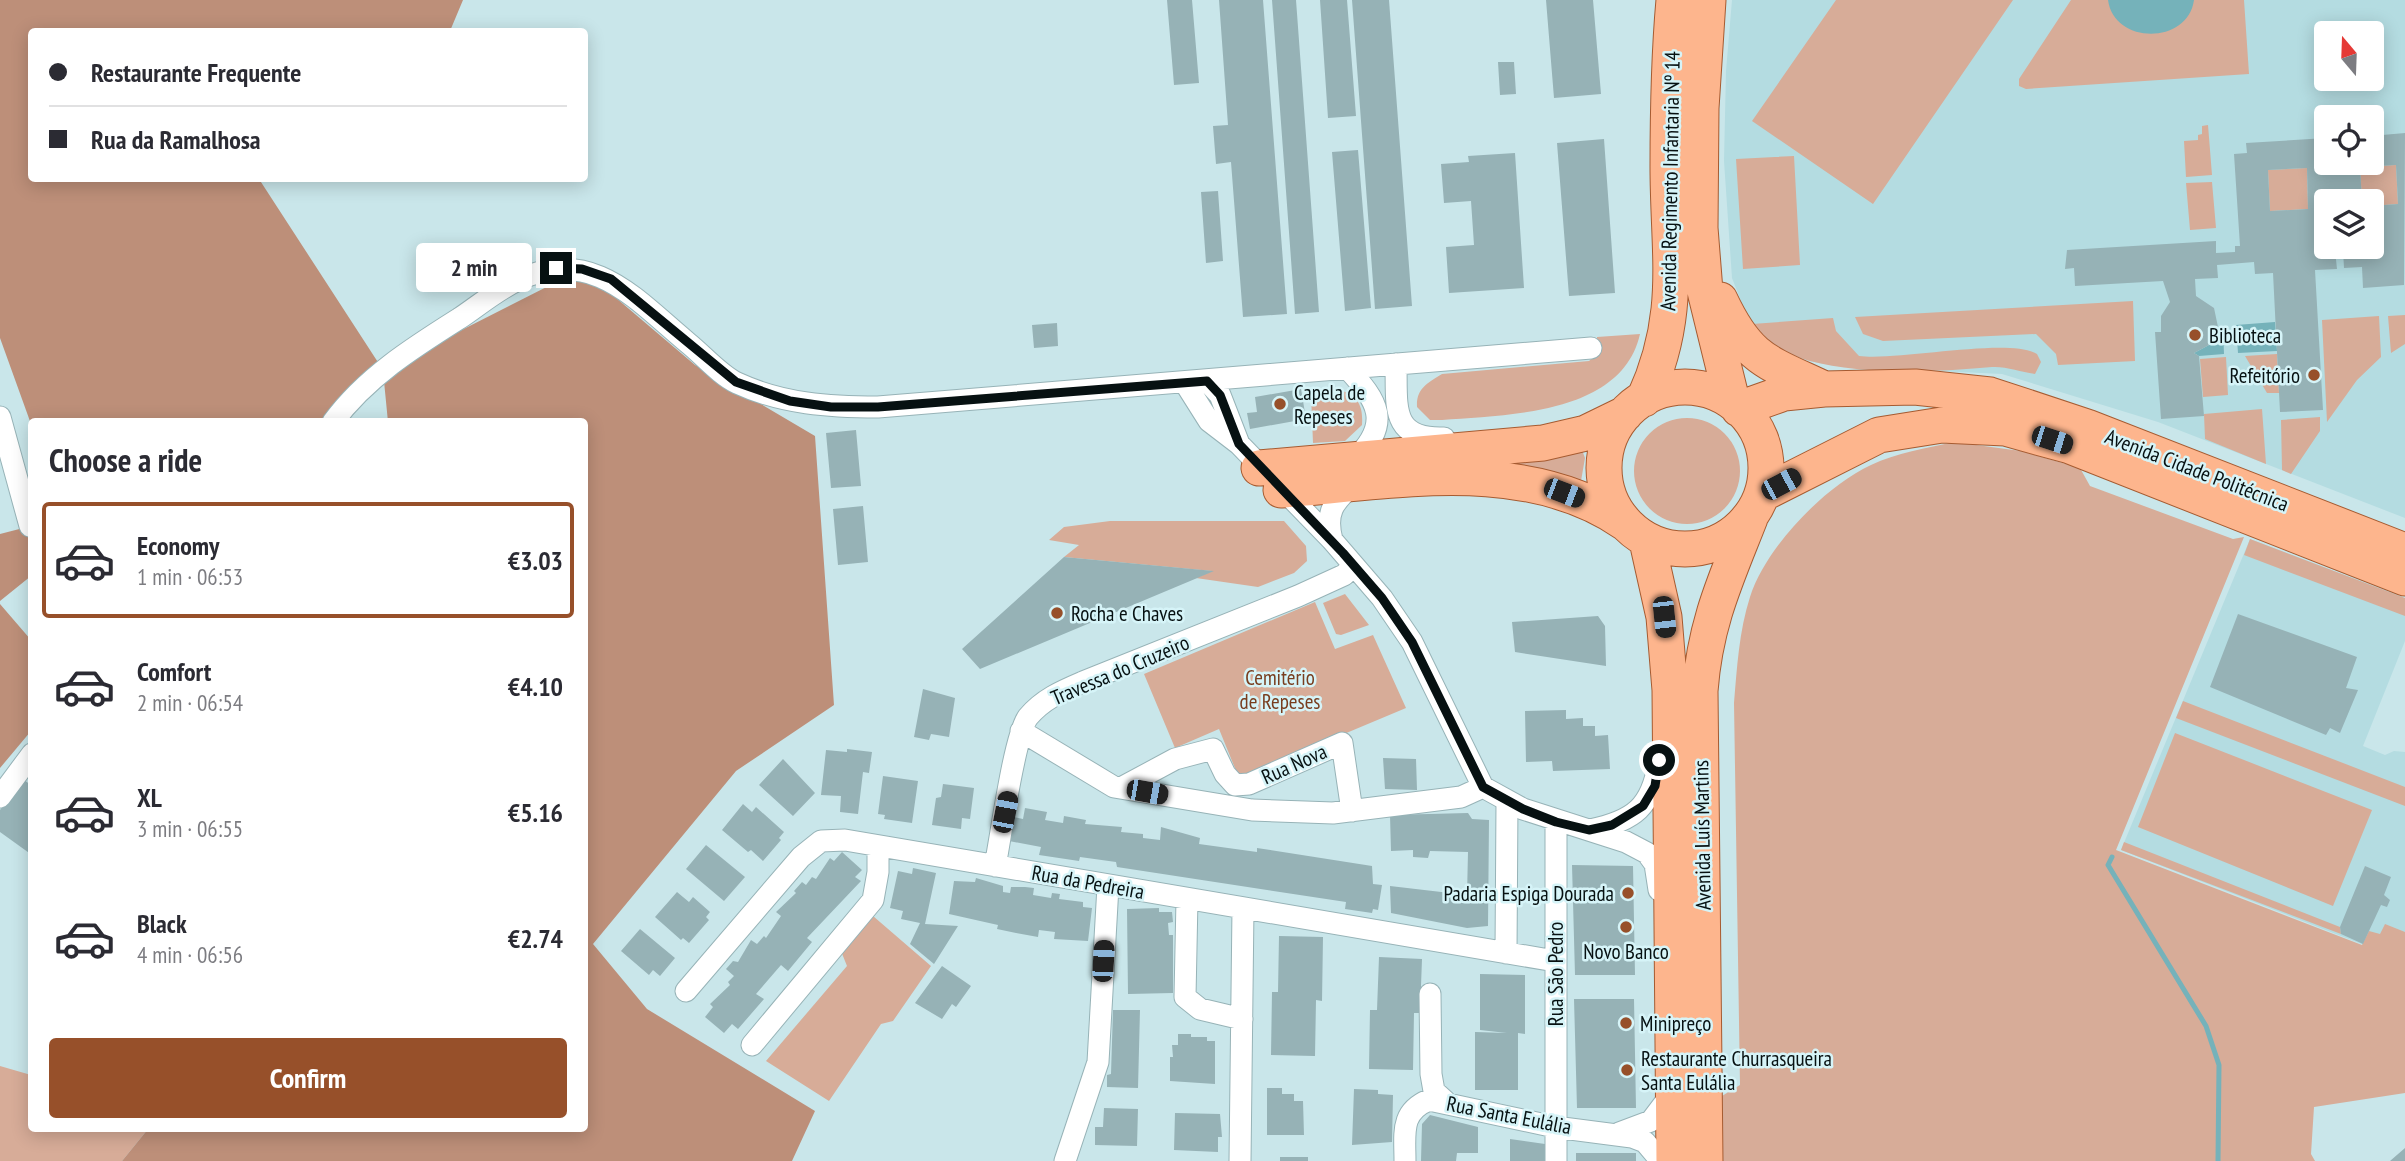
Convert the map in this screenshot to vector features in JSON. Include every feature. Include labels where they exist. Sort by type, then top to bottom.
[{"type":"main road","name":"Avenida Regimento Infantaria Nº 14","points":[[1634,406],[1661,361],[1671,303],[1668,168],[1674,0]]},
{"type":"main road","points":[[1707,0],[1701,108],[1700,228],[1703,270],[1713,329],[1735,405]]},
{"type":"main road","points":[[1703,270],[1742,341],[1768,363],[1824,389]]},
{"type":"main road","points":[[1264,472],[1354,472],[1497,479],[1564,493],[1608,511],[1636,532],[1674,549],[1702,548],[1728,537],[1756,506],[1766,469],[1762,443],[1750,420],[1735,405],[1711,391],[1688,387],[1664,390],[1575,436],[1511,446],[1413,454],[1354,472]]},
{"type":"main road","name":"Avenida Cidade Politécnica","points":[[1735,405],[1784,393],[1824,389],[1915,387],[1990,394],[2087,427],[2405,551]]},
{"type":"main road","points":[[1634,406],[1611,434],[1606,449],[1604,481],[1611,503],[1636,532]]},
{"type":"main road","name":"Avenida Cidade Politécnica","points":[[1756,506],[1879,435],[1942,425],[2005,428],[2070,446],[2405,578]]},
{"type":"main road","name":"Avenida Luís Martins","points":[[1705,1161],[1702,663],[1716,601],[1756,506]]},
{"type":"main road","name":"Avenida Luís Martins","points":[[1636,532],[1664,617],[1670,690],[1674,1161]]},
{"type":"street","points":[[336,418],[383,370],[423,341],[518,280],[556,268],[582,269],[611,279],[736,382],[790,401],[831,407],[878,407],[1591,348]]},
{"type":"street","points":[[1396,364],[1398,413],[1409,432],[1422,438],[1494,439],[1511,446]]},
{"type":"street","points":[[1332,540],[1328,516],[1331,507],[1354,472],[1378,420],[1372,399],[1347,368]]},
{"type":"street","points":[[1207,381],[1220,395],[1264,472],[1284,477],[1389,468],[1413,454]]},
{"type":"street","points":[[1185,383],[1209,421],[1332,540],[1412,642],[1483,787],[1507,802],[1556,822],[1589,830],[1647,853],[1655,864],[1659,882],[1661,933],[1673,963]]},
{"type":"street","points":[[0,417],[28,519]]},
{"type":"street","name":"Travessa do Cruzeiro","points":[[995,866],[1021,731],[1030,716],[1052,695],[1298,596],[1343,575],[1354,566]]},
{"type":"street","points":[[1589,830],[1627,819],[1643,806],[1655,786],[1659,760],[1658,707],[1670,690]]},
{"type":"street","name":"Rua Nova","points":[[1021,731],[1114,787],[1252,810],[1352,811],[1461,797],[1483,787]]},
{"type":"street","name":"Rua Nova","points":[[1121,788],[1175,759],[1213,749],[1235,785],[1249,784],[1342,743],[1352,811]]},
{"type":"street","points":[[0,797],[28,759]]},
{"type":"street","points":[[1506,953],[1507,802]]},
{"type":"street","name":"Rua São Pedro","points":[[1556,822],[1556,1161]]},
{"type":"street","name":"Rua da Pedreira","points":[[686,991],[801,857],[821,841],[845,840],[1555,961]]},
{"type":"street","points":[[752,1045],[873,900],[878,846]]},
{"type":"street","points":[[1065,1161],[1098,1062],[1108,886]]},
{"type":"street","points":[[1187,899],[1185,996],[1200,1009],[1242,1019]]},
{"type":"street","points":[[1240,1161],[1243,908]]},
{"type":"street","points":[[1430,995],[1431,1074],[1434,1091],[1445,1101]]},
{"type":"street","points":[[1619,1133],[1651,1121],[1674,1091]]},
{"type":"street","name":"Rua Santa Eulália","points":[[1405,1161],[1407,1119],[1414,1107],[1429,1100],[1445,1101],[1555,1127],[1619,1133]]},
{"type":"street","points":[[1619,1133],[1645,1142],[1661,1161]]},
{"type":"shaded area","points":[[0,0],[463,0],[451,28],[28,28],[28,182],[261,182],[383,370],[582,269],[695,365],[815,436],[834,705],[736,771],[593,944],[647,1009],[815,1111],[792,1161],[122,1161],[146,1132],[588,1132],[588,418],[388,418],[383,371],[336,418],[29,418],[0,338]]},
{"type":"shaded area","points":[[1732,0],[2405,0],[2405,518],[2158,422],[2002,374],[1837,366],[1809,361],[1784,351],[1748,319],[1732,278],[1724,161],[1726,71]]},
{"type":"shaded area","points":[[2108,0],[2194,0],[2189,15],[2179,25],[2166,32],[2151,34],[2136,32],[2123,25],[2113,15]]},
{"type":"shaded area","points":[[2275,322],[2277,351],[2238,353],[2236,325]]},
{"type":"shaded area","points":[[2223,326],[2224,354],[2199,356],[2194,353],[2211,344],[2218,327]]},
{"type":"shaded area","points":[[28,527],[28,578],[0,601],[0,534]]},
{"type":"shaded area","points":[[2250,539],[2405,598],[2405,641],[2363,746],[2385,755],[2394,751],[2405,752],[2405,961],[2121,850]]},
{"type":"shaded area","points":[[0,604],[28,637],[28,735],[0,768]]},
{"type":"green space","points":[[1836,0],[2013,0],[1873,204],[1752,121]]},
{"type":"green space","points":[[2071,0],[2244,0],[2249,74],[2026,89],[2019,86],[2019,79]]},
{"type":"green space","points":[[2208,125],[2212,175],[2186,177],[2184,141],[2198,140],[2198,135],[2202,134],[2202,126]]},
{"type":"green space","points":[[1794,156],[1800,265],[1743,269],[1736,159]]},
{"type":"green space","points":[[2396,165],[2398,204],[2384,205],[2384,189],[2361,189],[2360,175],[2384,175],[2384,166]]},
{"type":"green space","points":[[2307,168],[2308,209],[2270,211],[2268,170]]},
{"type":"green space","points":[[2212,182],[2216,228],[2190,230],[2186,183]]},
{"type":"green space","points":[[2133,301],[2135,361],[2058,365],[2056,354],[2036,334],[1883,341],[1863,334],[1855,317]]},
{"type":"green space","points":[[2405,315],[2405,344],[2391,353],[2388,316]]},
{"type":"green space","points":[[2379,316],[2381,357],[2357,380],[2327,422],[2322,320]]},
{"type":"green space","points":[[1833,318],[1836,331],[1859,356],[2003,348],[2023,349],[2037,354],[2041,362],[2035,374],[1997,367],[1925,371],[1853,369],[1810,361],[1794,355],[1771,342],[1752,324]]},
{"type":"green space","points":[[1640,334],[1629,361],[1610,381],[1586,395],[1558,406],[1497,416],[1442,420],[1430,420],[1417,407],[1421,391],[1442,374],[1589,361],[1597,354],[1597,337]]},
{"type":"green space","points":[[2277,354],[2279,393],[2267,393],[2245,356]]},
{"type":"green space","points":[[2226,357],[2228,395],[2203,397],[2200,359]]},
{"type":"green space","points":[[1343,391],[1359,404],[1362,425],[1345,441],[1313,443],[1311,394]]},
{"type":"green space","points":[[2262,409],[2266,464],[2205,439],[2204,414]]},
{"type":"green space","points":[[2320,417],[2320,431],[2291,474],[2282,470],[2281,420]]},
{"type":"green space","points":[[1687,418],[1707,422],[1724,434],[1736,451],[1740,471],[1736,491],[1724,508],[1707,520],[1687,524],[1667,520],[1650,508],[1638,491],[1634,471],[1638,451],[1650,434],[1667,422]]},
{"type":"green space","points":[[1954,442],[2021,451],[2080,468],[2090,486],[2233,539],[2244,537],[2116,850],[2362,945],[2369,931],[2380,934],[2385,924],[2405,932],[2405,1093],[2314,1107],[2311,1154],[2315,1161],[1721,1161],[1722,1096],[1740,1085],[1734,703],[1741,636],[1750,597],[1769,558],[1783,539],[1816,503],[1835,488],[1881,461]]},
{"type":"green space","points":[[1582,450],[1585,458],[1581,481],[1415,464]]},
{"type":"green space","points":[[1110,521],[1284,521],[1306,546],[1307,561],[1294,573],[1258,587],[1196,578],[1212,571],[1064,557],[1079,545],[1049,540],[1064,527]]},
{"type":"green space","points":[[2250,539],[2405,598],[2405,616],[2244,555]]},
{"type":"green space","points":[[1345,594],[1369,625],[1341,635],[1336,634],[1323,603]]},
{"type":"green space","name":"Cemitério de Repeses","points":[[1315,602],[1335,649],[1373,635],[1406,708],[1239,778],[1219,729],[1175,748],[1144,674]]},
{"type":"green space","points":[[2183,701],[2405,787],[2405,806],[2176,718]]},
{"type":"green space","points":[[2175,733],[2372,810],[2333,906],[2138,827]]},
{"type":"green space","points":[[2124,842],[2340,927],[2341,934],[2121,850]]},
{"type":"green space","points":[[873,916],[931,966],[893,1021],[881,1024],[829,1101],[766,1061],[847,966],[841,951]]},
{"type":"green space","points":[[0,1066],[28,1074],[28,1132],[146,1132],[122,1161],[0,1161]]},
{"type":"building","points":[[1167,0],[1192,0],[1199,83],[1174,85]]},
{"type":"building","points":[[1219,0],[1263,0],[1287,314],[1243,317],[1231,162],[1216,164],[1213,126],[1228,125]]},
{"type":"building","points":[[1272,0],[1296,0],[1319,312],[1295,314]]},
{"type":"building","points":[[1320,0],[1347,0],[1356,116],[1328,118]]},
{"type":"building","points":[[1352,0],[1389,0],[1412,306],[1375,309]]},
{"type":"building","points":[[1546,0],[1593,0],[1601,94],[1554,98]]},
{"type":"building","points":[[1498,62],[1514,62],[1516,94],[1500,95]]},
{"type":"building","points":[[2405,133],[2404,285],[2363,288],[2362,267],[2344,268],[2344,259],[2384,259],[2384,205],[2398,204],[2396,165],[2384,166],[2384,135]]},
{"type":"building","points":[[1604,139],[1615,293],[1569,296],[1557,143]]},
{"type":"building","points":[[2314,139],[2314,175],[2360,175],[2361,189],[2314,189],[2314,259],[2336,259],[2337,269],[2315,270],[2323,410],[2280,412],[2273,273],[2255,274],[2254,262],[2217,265],[2218,278],[2195,279],[2196,296],[2214,308],[2218,327],[2211,344],[2194,353],[2199,356],[2204,416],[2161,419],[2155,332],[2161,332],[2161,316],[2170,302],[2163,281],[2075,286],[2074,268],[2065,269],[2067,250],[2216,241],[2216,253],[2235,252],[2235,246],[2240,246],[2234,154],[2247,153],[2246,143]],"holes":[[[2307,168],[2308,209],[2270,211],[2268,170]]]},
{"type":"building","points":[[1358,150],[1371,308],[1345,311],[1332,152]]},
{"type":"building","points":[[1515,153],[1524,288],[1449,293],[1446,247],[1474,245],[1471,201],[1444,203],[1441,164],[1469,162],[1468,156]]},
{"type":"building","points":[[1218,191],[1223,261],[1206,263],[1201,192]]},
{"type":"building","points":[[1057,323],[1058,346],[1034,348],[1032,325]]},
{"type":"building","name":"Capela de Repeses","points":[[1301,389],[1306,419],[1250,429],[1247,413],[1257,412],[1255,397]]},
{"type":"building","points":[[856,430],[861,486],[831,488],[826,433]]},
{"type":"building","points":[[863,506],[868,562],[838,565],[833,509]]},
{"type":"building","name":"Rocha e Chaves","points":[[1064,557],[1214,571],[980,669],[962,649]]},
{"type":"building","points":[[2238,614],[2357,657],[2346,688],[2358,690],[2340,733],[2330,728],[2326,735],[2210,687]]},
{"type":"building","points":[[1598,616],[1605,626],[1606,666],[1515,652],[1512,622]]},
{"type":"building","points":[[923,689],[955,698],[949,737],[931,734],[929,740],[914,737]]},
{"type":"building","points":[[1566,710],[1566,719],[1583,718],[1583,726],[1595,726],[1595,736],[1608,735],[1610,769],[1553,771],[1552,761],[1526,762],[1525,711]]},
{"type":"building","points":[[847,749],[872,752],[869,773],[863,772],[858,814],[840,812],[841,796],[821,795],[826,750],[847,752]]},
{"type":"building","points":[[1383,758],[1416,759],[1417,790],[1385,789]]},
{"type":"building","points":[[783,759],[815,793],[793,816],[759,785]]},
{"type":"building","points":[[883,776],[918,781],[912,823],[884,819],[885,815],[878,814]]},
{"type":"building","points":[[23,779],[28,783],[28,852],[0,832],[0,810]]},
{"type":"building","points":[[943,784],[974,788],[970,819],[962,818],[961,829],[932,825],[936,798],[941,797]]},
{"type":"building","points":[[743,804],[752,812],[756,807],[784,832],[779,838],[781,840],[763,861],[722,830]]},
{"type":"building","points":[[1025,808],[1047,812],[1045,820],[1063,823],[1064,816],[1086,820],[1085,824],[1122,827],[1121,832],[1143,834],[1143,838],[1160,840],[1161,827],[1200,838],[1199,844],[1257,852],[1257,848],[1372,866],[1373,884],[1382,885],[1378,910],[1373,909],[1372,913],[1345,909],[1346,902],[1117,867],[1116,862],[1080,857],[1079,861],[1039,855],[1041,847],[1009,841],[1014,817],[1023,819]]},
{"type":"building","points":[[1468,813],[1472,819],[1489,820],[1488,926],[1467,928],[1391,913],[1390,886],[1467,895],[1468,852],[1430,851],[1428,858],[1413,857],[1413,850],[1391,851],[1390,815]]},
{"type":"building","points":[[706,845],[745,877],[724,901],[686,869]]},
{"type":"building","points":[[842,852],[862,870],[855,877],[861,881],[807,938],[812,942],[788,971],[781,965],[756,994],[764,999],[738,1029],[732,1024],[724,1033],[705,1017],[713,1007],[710,1004],[730,985],[728,982],[734,976],[726,969],[733,961],[738,962],[751,940],[757,944],[764,936],[766,938],[781,916],[776,912],[796,893],[794,891],[802,882],[806,885],[812,877],[816,879],[830,858],[834,861]]},
{"type":"building","points":[[1572,865],[1633,866],[1635,975],[1575,975]]},
{"type":"building","points":[[2365,866],[2391,877],[2384,895],[2390,900],[2387,907],[2381,905],[2363,944],[2341,934],[2340,927]]},
{"type":"building","points":[[913,868],[936,873],[925,924],[958,926],[934,964],[910,944],[920,923],[901,919],[903,911],[890,908],[898,871],[912,874]]},
{"type":"building","points":[[976,878],[1003,886],[1003,892],[1010,893],[1011,887],[1034,888],[1033,895],[1051,898],[1052,893],[1060,894],[1059,899],[1083,902],[1083,907],[1092,908],[1088,941],[1054,939],[1055,932],[1039,930],[1038,937],[1016,933],[997,929],[998,925],[949,914],[954,881],[975,882]]},
{"type":"building","points":[[677,892],[689,902],[693,897],[710,912],[706,917],[709,920],[689,943],[683,938],[681,940],[655,917]]},
{"type":"building","points":[[1159,908],[1159,912],[1172,912],[1173,922],[1168,923],[1169,935],[1173,935],[1173,993],[1128,994],[1127,909]]},
{"type":"building","points":[[640,929],[675,958],[660,976],[653,970],[649,975],[621,951]]},
{"type":"building","points":[[1279,936],[1323,937],[1322,1001],[1316,1000],[1315,1056],[1271,1055],[1272,992],[1278,992]]},
{"type":"building","points":[[1379,957],[1422,959],[1420,1013],[1414,1013],[1413,1070],[1369,1069],[1370,1010],[1377,1010]]},
{"type":"building","points":[[942,966],[971,986],[956,1007],[952,1004],[942,1019],[915,1003]]},
{"type":"building","points":[[1480,974],[1525,975],[1525,1034],[1518,1033],[1518,1090],[1475,1090],[1475,1032],[1507,1033],[1480,1030]]},
{"type":"building","points":[[1574,999],[1634,999],[1636,1108],[1577,1108]]},
{"type":"building","points":[[1113,1010],[1140,1010],[1138,1088],[1107,1087],[1107,1075],[1111,1074]]},
{"type":"building","points":[[1178,1034],[1207,1037],[1207,1041],[1215,1041],[1215,1084],[1170,1081],[1172,1045],[1178,1045]]},
{"type":"building","points":[[1267,1088],[1282,1088],[1282,1094],[1294,1094],[1294,1101],[1303,1101],[1304,1135],[1267,1135]]},
{"type":"building","points":[[1354,1089],[1378,1090],[1378,1094],[1393,1095],[1392,1142],[1352,1145]]},
{"type":"building","points":[[1104,1108],[1138,1109],[1137,1146],[1095,1145],[1095,1127],[1103,1127]]},
{"type":"building","points":[[1175,1113],[1220,1114],[1222,1137],[1218,1137],[1218,1152],[1174,1150]]},
{"type":"building","points":[[1430,1115],[1478,1127],[1478,1153],[1457,1153],[1456,1161],[1421,1161],[1422,1124]]},
{"type":"building","points":[[1510,1139],[1545,1144],[1545,1161],[1510,1161]]},
{"type":"building","points":[[2405,1148],[2405,1161],[2390,1161]]},
{"type":"building","points":[[1576,1153],[1636,1153],[1636,1161],[1576,1161]]},
{"type":"building","points":[[1280,1157],[1308,1157],[1308,1161],[1280,1161]]},
{"type":"waterway","points":[[2112,857],[2108,865],[2206,1026],[2219,1065],[2218,1161]]},
{"type":"place","name":"Biblioteca","points":[[2195,335]]},
{"type":"place","name":"Refeitório","points":[[2314,375]]},
{"type":"place","name":"Capela de Repeses","points":[[1280,404]]},
{"type":"place","name":"Rocha e Chaves","points":[[1057,613]]},
{"type":"place","name":"Padaria Espiga Dourada","points":[[1628,893]]},
{"type":"place","name":"Novo Banco","points":[[1626,927]]},
{"type":"place","name":"Minipreço","points":[[1626,1023]]},
{"type":"place","name":"Restaurante Churrasqueira Santa Eulália","points":[[1627,1070]]},
{"type":"route","points":[[556,268],[582,269],[611,279],[736,382],[790,401],[831,407],[878,407],[1207,381],[1220,395],[1239,444],[1332,540],[1382,598],[1412,642],[1483,787],[1523,809],[1556,822],[1589,830],[1627,819],[1643,806],[1655,786],[1659,760]]}]
